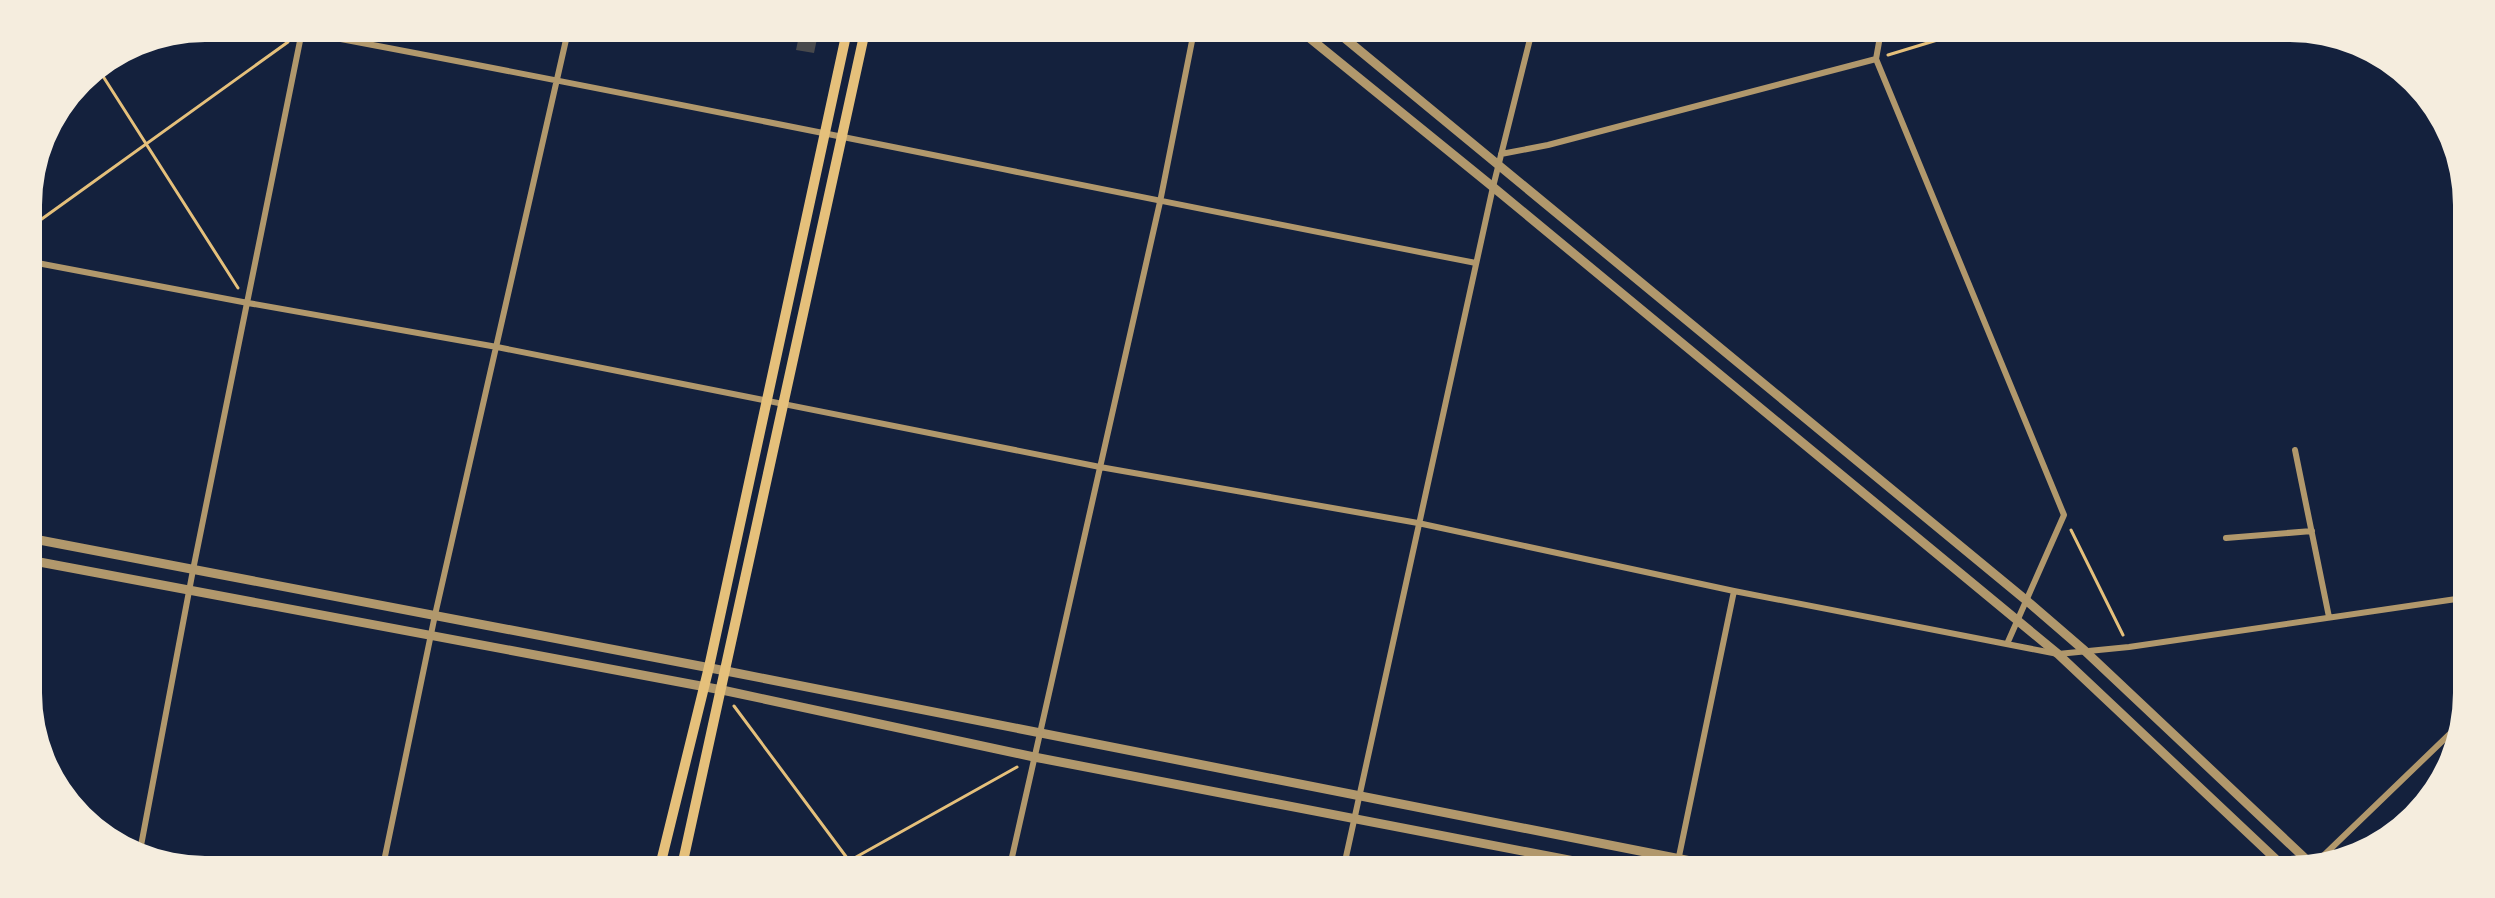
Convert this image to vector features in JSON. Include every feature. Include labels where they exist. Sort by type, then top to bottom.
[{"type":"main road","points":[[662,856],[709,667],[845,42]]},
{"type":"main road","points":[[684,856],[863,42]]},
{"type":"street","points":[[142,843],[189,590],[248,303],[298,42]]},
{"type":"street","points":[[351,42],[826,132],[1160,202],[1476,263]]},
{"type":"street","points":[[384,856],[435,615],[566,42]]},
{"type":"street","points":[[1012,856],[1160,202],[1192,42]]},
{"type":"street","points":[[1312,42],[1493,187],[2058,654],[2272,856]]},
{"type":"street","points":[[1347,42],[2027,601],[2085,651],[2302,856]]},
{"type":"street","points":[[1346,856],[1493,187],[1529,42]]},
{"type":"street","points":[[1879,42],[1876,59],[2064,515],[2007,644]]},
{"type":"street","points":[[1501,154],[1548,145],[1876,59]]},
{"type":"street","points":[[42,264],[248,303],[496,346],[1100,466],[1418,523],[1734,591],[2058,654],[2129,647],[2453,599]]},
{"type":"street","points":[[2295,450],[2329,617]]},
{"type":"street","points":[[2226,538],[2312,531]]},
{"type":"street","points":[[42,541],[726,670],[1039,735],[1360,795],[1650,856]]},
{"type":"street","points":[[42,562],[722,690],[1034,757],[1549,856]]},
{"type":"street","points":[[1679,856],[1734,591]]},
{"type":"street","points":[[2328,851],[2446,737]]},
{"type":"path","points":[[42,219],[286,42]]},
{"type":"path","points":[[1876,59],[1933,42]]},
{"type":"path","points":[[104,78],[248,303]]},
{"type":"path","points":[[2064,515],[2129,647]]},
{"type":"path","points":[[722,690],[845,856]]},
{"type":"path","points":[[858,856],[1034,757]]},
{"type":"building","points":[[798,42],[816,42],[814,53],[796,50]]}]
